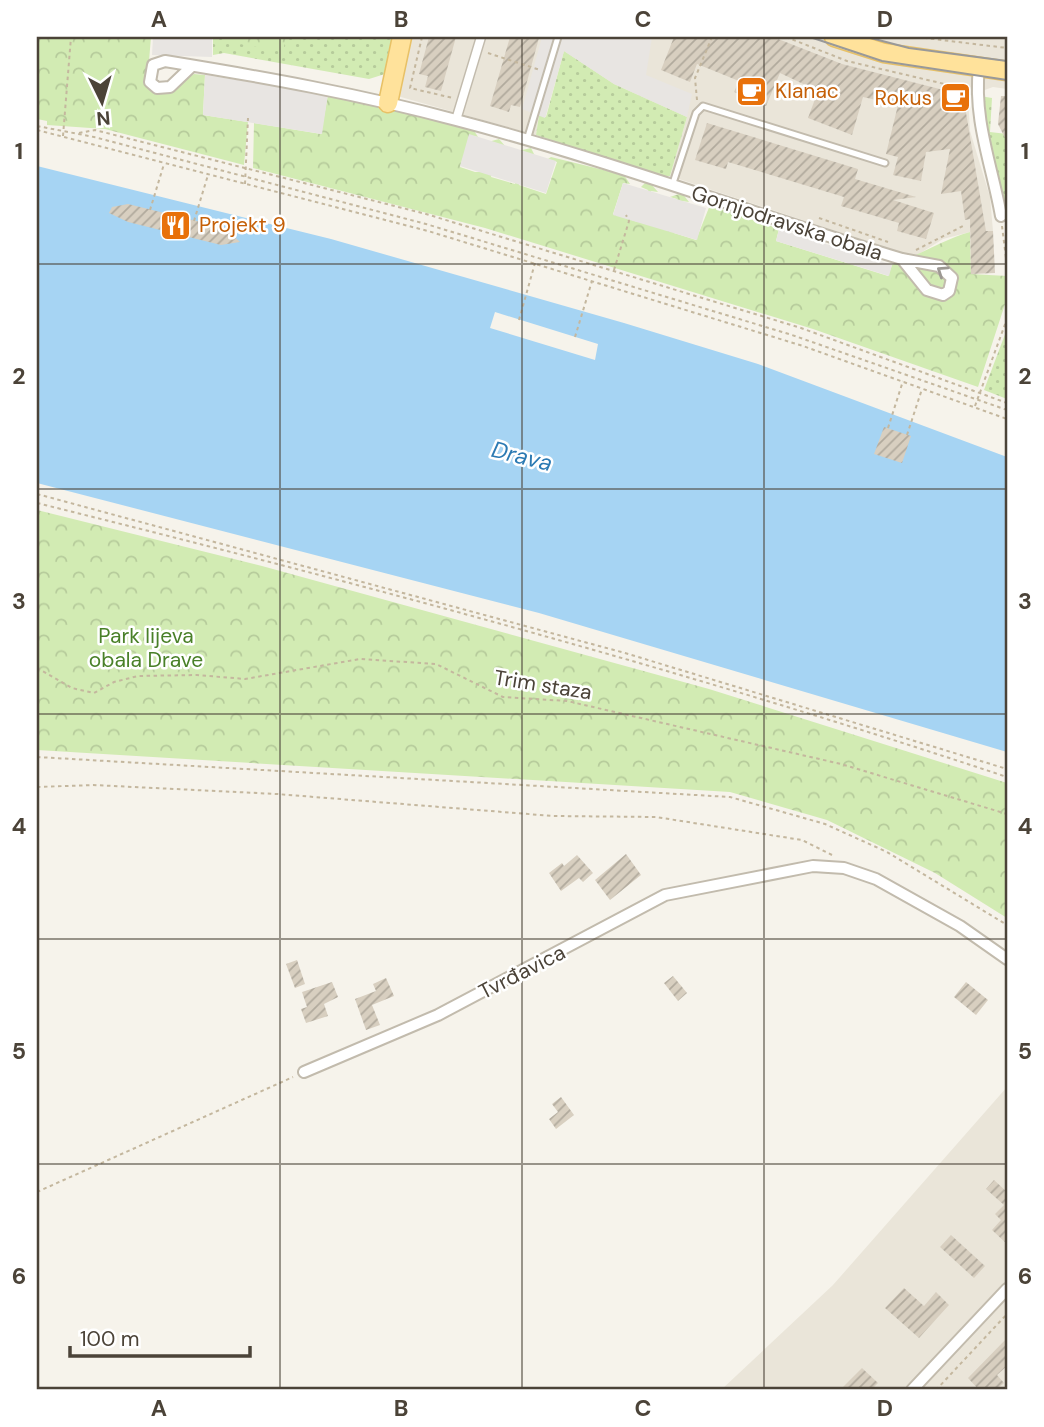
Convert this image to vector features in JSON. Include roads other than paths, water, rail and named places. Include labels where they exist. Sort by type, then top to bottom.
[{"type":"main road","points":[[388,103],[402,37]]},
{"type":"main road","points":[[834,37],[884,52],[1007,71]]},
{"type":"street","points":[[456,120],[481,37]]},
{"type":"street","name":"Gornjodravska obala","points":[[192,66],[170,88],[157,88],[150,82],[153,65],[164,61],[283,80],[456,120],[901,259],[939,266],[947,272],[953,285],[943,295],[927,290],[901,259]]},
{"type":"street","points":[[979,67],[976,97],[978,123],[1001,216]]},
{"type":"street","name":"Tvrđavica","points":[[304,1072],[438,1015],[665,895],[813,866],[844,868],[876,879],[920,903],[1007,959]]},
{"type":"street","points":[[912,1390],[1007,1289]]},
{"type":"lane","points":[[527,141],[558,37]]},
{"type":"lane","name":"Gornjodravska obala","points":[[672,186],[698,108],[709,105],[837,150],[886,163]]},
{"type":"water","name":"Drava","points":[[37,166],[331,239],[624,323],[758,364],[1007,457],[1007,752],[539,613],[37,483]]},
{"type":"tram line","points":[[810,37],[882,61],[1007,80]]},
{"type":"tram line","points":[[867,37],[909,48],[1007,61]]},
{"type":"place","name":"Klanac","points":[[752,91]]},
{"type":"place","name":"Rokus","points":[[955,98]]},
{"type":"place","name":"Projekt 9","points":[[176,225]]},
{"type":"park label","name":"Park lijeva obala Drave","points":[[146,648]]}]
